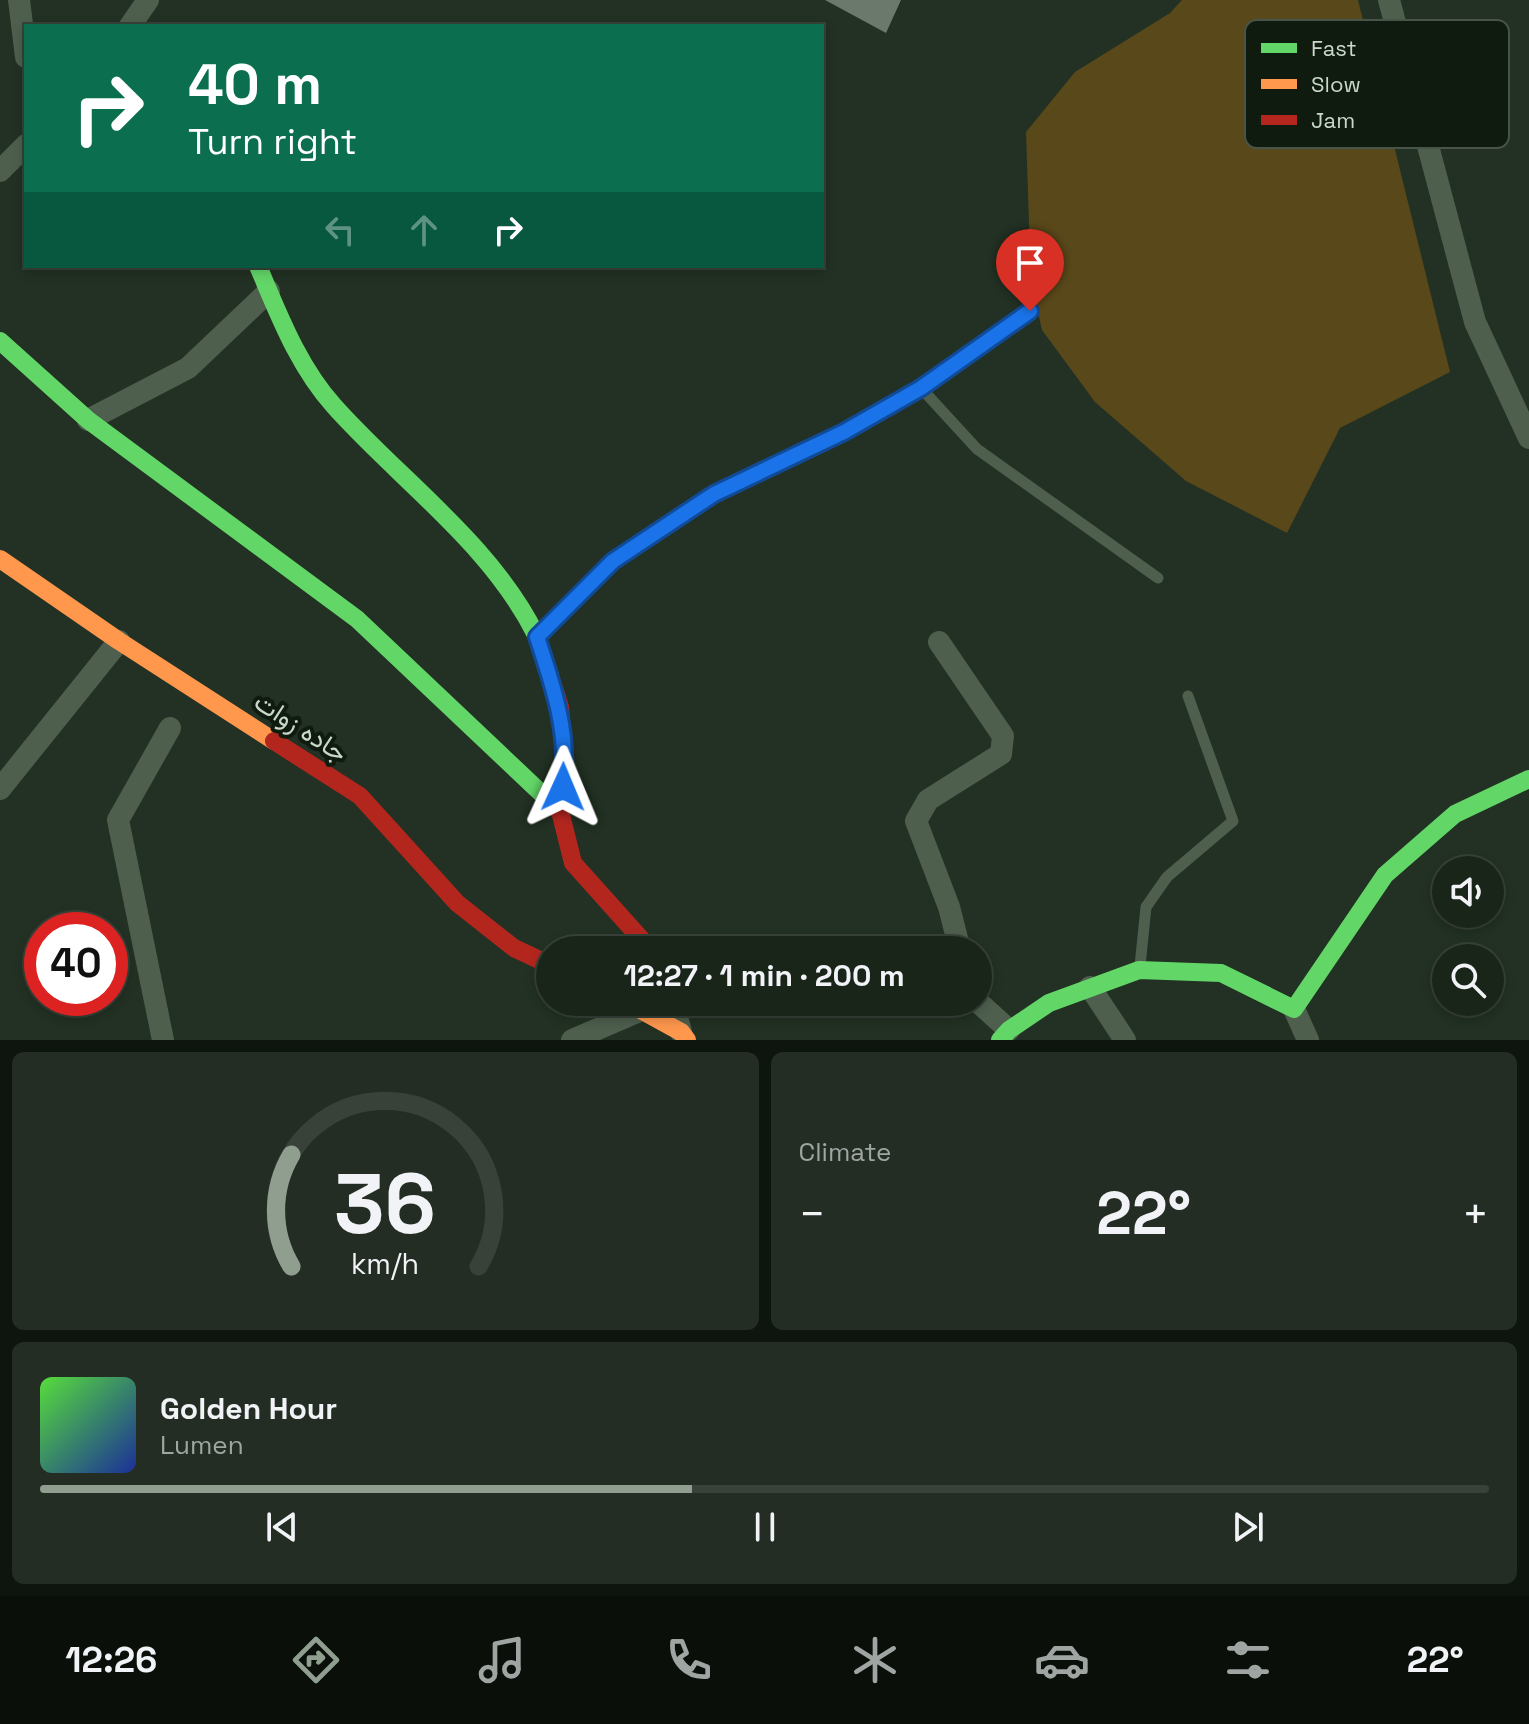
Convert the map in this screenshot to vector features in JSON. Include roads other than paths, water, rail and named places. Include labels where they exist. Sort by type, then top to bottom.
[{"type":"street","points":[[19,0],[24,41]]},
{"type":"street","points":[[131,24],[148,0]]},
{"type":"street","points":[[1389,0],[1394,20]]},
{"type":"street","points":[[0,171],[24,147]]},
{"type":"street","points":[[1429,148],[1475,322],[1529,438]]},
{"type":"street","points":[[259,268],[292,346],[332,404],[457,528],[515,599],[537,637],[560,707],[565,763],[560,811],[573,863],[638,936]]},
{"type":"street","points":[[88,420],[188,368],[269,291]]},
{"type":"street","points":[[0,341],[88,420],[357,619],[560,811]]},
{"type":"street","name":"جاده زوات","points":[[0,559],[119,641],[360,796],[457,903],[514,948],[536,958]]},
{"type":"street","points":[[0,789],[119,641]]},
{"type":"street","points":[[939,642],[1003,736],[1001,754],[928,800],[916,821],[949,907],[956,936]]},
{"type":"street","points":[[163,1040],[118,820],[170,728]]},
{"type":"street","points":[[1294,1009],[1385,875],[1455,814],[1526,787]]},
{"type":"street","points":[[989,1016],[1004,1035],[1049,1003],[1139,970],[1221,973],[1294,1009],[1308,1040]]},
{"type":"street","points":[[1090,987],[1125,1040]]},
{"type":"street","points":[[572,1040],[616,1016]]},
{"type":"street","points":[[651,1016],[684,1036]]},
{"type":"street","points":[[678,1016],[684,1036]]},
{"type":"lane","points":[[537,637],[613,561],[714,494],[844,432],[921,388],[1030,311]]},
{"type":"lane","points":[[921,388],[977,449],[1158,578]]},
{"type":"lane","points":[[1139,970],[1146,907],[1167,877],[1233,821],[1188,696]]}]
